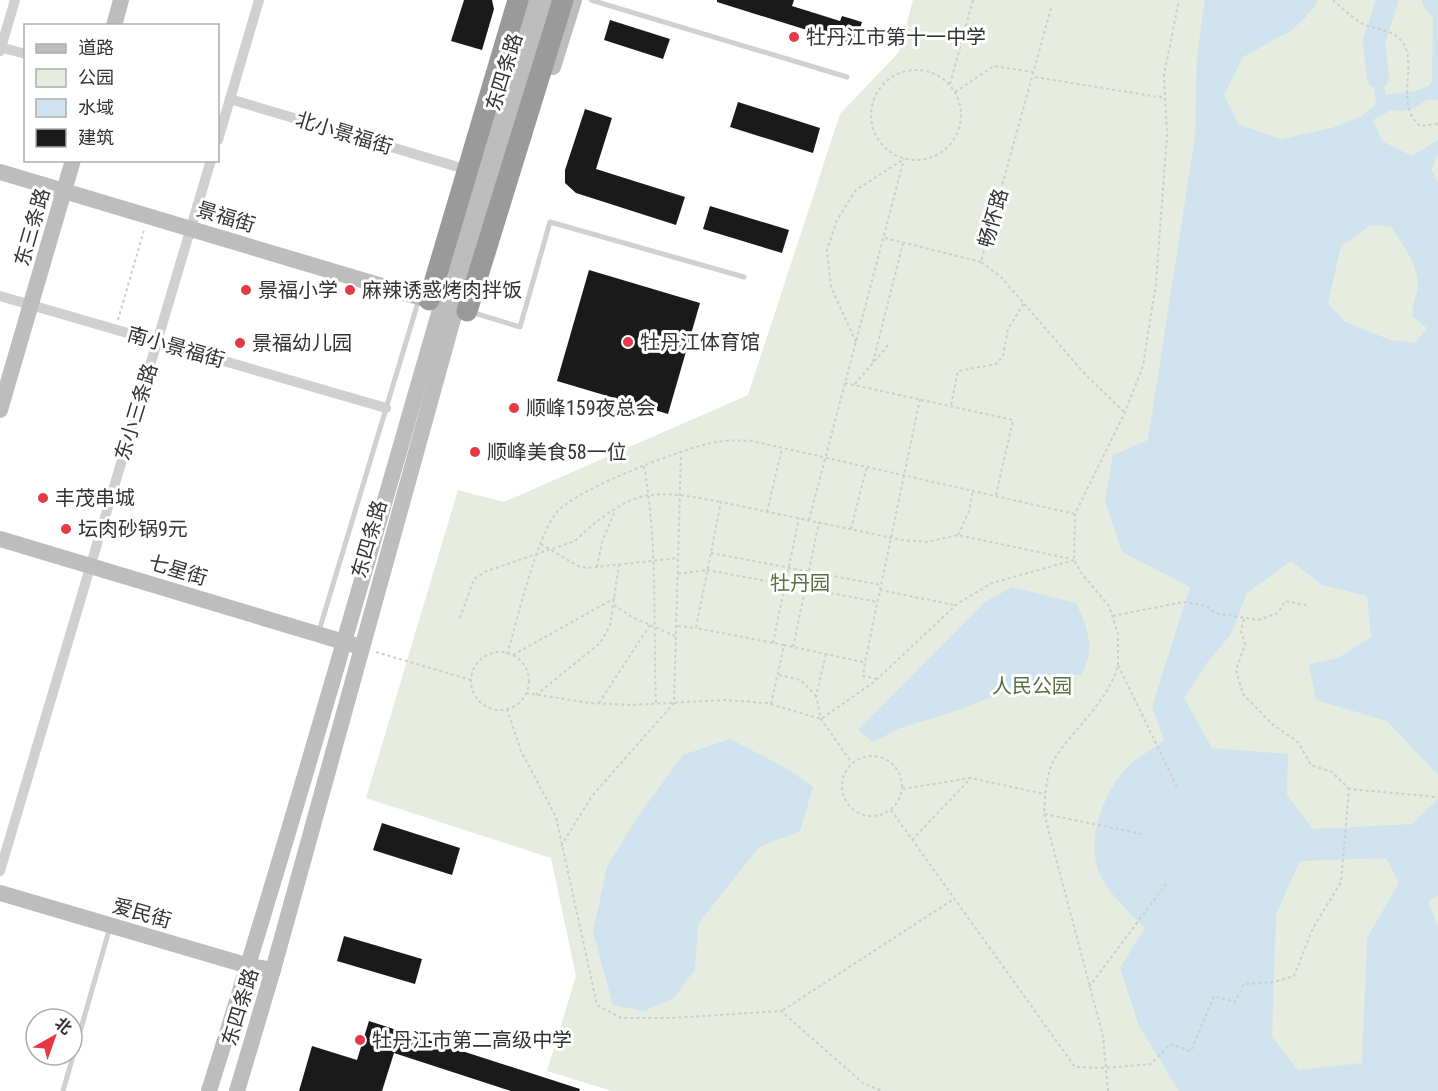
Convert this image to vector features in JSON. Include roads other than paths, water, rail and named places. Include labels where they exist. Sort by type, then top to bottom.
[{"type":"highway","points":[[448,306],[475,215],[518,0]]},
{"type":"highway","points":[[448,306],[475,215],[563,0]]},
{"type":"street","points":[[15,0],[0,48],[24,54]]},
{"type":"street","points":[[115,24],[121,0]]},
{"type":"street","points":[[219,137],[259,0]]},
{"type":"street","points":[[448,306],[458,167],[507,0]]},
{"type":"street","points":[[475,215],[531,0]]},
{"type":"street","name":"东四条路","points":[[475,215],[548,0]]},
{"type":"street","points":[[209,1091],[352,644],[448,306],[574,0]]},
{"type":"street","name":"北小景福街","points":[[230,99],[458,167]]},
{"type":"street","name":"东三条路","points":[[0,410],[73,162]]},
{"type":"street","name":"东小三条路","points":[[0,871],[210,162]]},
{"type":"street","name":"景福街","points":[[0,172],[448,306]]},
{"type":"street","name":"南小景福街","points":[[0,296],[386,408]]},
{"type":"street","name":"七星街","points":[[0,539],[352,644]]},
{"type":"street","name":"东四条路","points":[[237,1091],[273,970],[352,644]]},
{"type":"street","name":"爱民街","points":[[0,893],[249,966],[273,970]]},
{"type":"lane","points":[[591,0],[847,77]]},
{"type":"lane","points":[[318,633],[386,408],[448,306],[520,327],[550,222],[744,277]]},
{"type":"lane","points":[[63,1091],[111,926]]},
{"type":"water","points":[[1205,0],[1302,0],[1307,16],[1292,30],[1243,57],[1224,95],[1238,124],[1281,139],[1332,128],[1362,116],[1376,104],[1373,80],[1378,78],[1382,81],[1386,95],[1415,91],[1429,86],[1432,81],[1433,10],[1438,6],[1438,100],[1427,100],[1414,108],[1402,111],[1391,110],[1373,120],[1382,141],[1412,156],[1438,140],[1438,154],[1431,170],[1438,182],[1438,775],[1387,721],[1316,700],[1309,664],[1338,658],[1371,637],[1367,596],[1322,585],[1291,561],[1247,593],[1231,634],[1206,664],[1184,698],[1212,748],[1288,754],[1287,795],[1313,829],[1412,824],[1438,799],[1438,895],[1428,902],[1438,926],[1438,1091],[1179,1091],[1139,1026],[1120,968],[1145,928],[1116,898],[1103,880],[1096,862],[1095,835],[1102,807],[1116,782],[1133,762],[1164,740],[1152,707],[1190,587],[1122,552],[1105,501],[1113,455],[1148,440],[1195,137],[1197,55]],"holes":[[[1371,225],[1391,227],[1415,268],[1418,284],[1412,316],[1427,328],[1415,343],[1390,340],[1345,322],[1328,303],[1341,246]],[[1386,858],[1399,883],[1367,938],[1362,1063],[1298,1070],[1272,1037],[1276,914],[1300,861]]]},
{"type":"water","points":[[1012,587],[1076,603],[1089,639],[1086,666],[1081,675],[1055,673],[955,711],[900,728],[873,742],[858,730],[985,602]]},
{"type":"water","points":[[730,739],[786,768],[813,787],[800,831],[759,847],[698,924],[695,969],[674,998],[644,1011],[613,1005],[593,932],[607,867],[636,819],[683,755]]},
{"type":"waterway","points":[[1303,3],[1306,0]]},
{"type":"waterway","points":[[1378,78],[1374,42],[1387,0]]},
{"type":"waterway","points":[[1433,0],[1437,6]]},
{"type":"place","name":"牡丹江市第十一中学","points":[[794,37]]},
{"type":"place","name":"景福小学","points":[[246,290]]},
{"type":"place","name":"麻辣诱惑烤肉拌饭","points":[[350,290]]},
{"type":"place","name":"牡丹江体育馆","points":[[628,342]]},
{"type":"place","name":"景福幼儿园","points":[[240,343]]},
{"type":"place","name":"顺峰159夜总会","points":[[514,408]]},
{"type":"place","name":"顺峰美食58一位","points":[[475,452]]},
{"type":"place","name":"丰茂串城","points":[[43,498]]},
{"type":"place","name":"坛肉砂锅9元","points":[[66,529]]},
{"type":"place","name":"牡丹江市第二高级中学","points":[[360,1040]]},
{"type":"park label","name":"牡丹园","points":[[800,583]]},
{"type":"park label","name":"人民公园","points":[[1032,686]]}]
